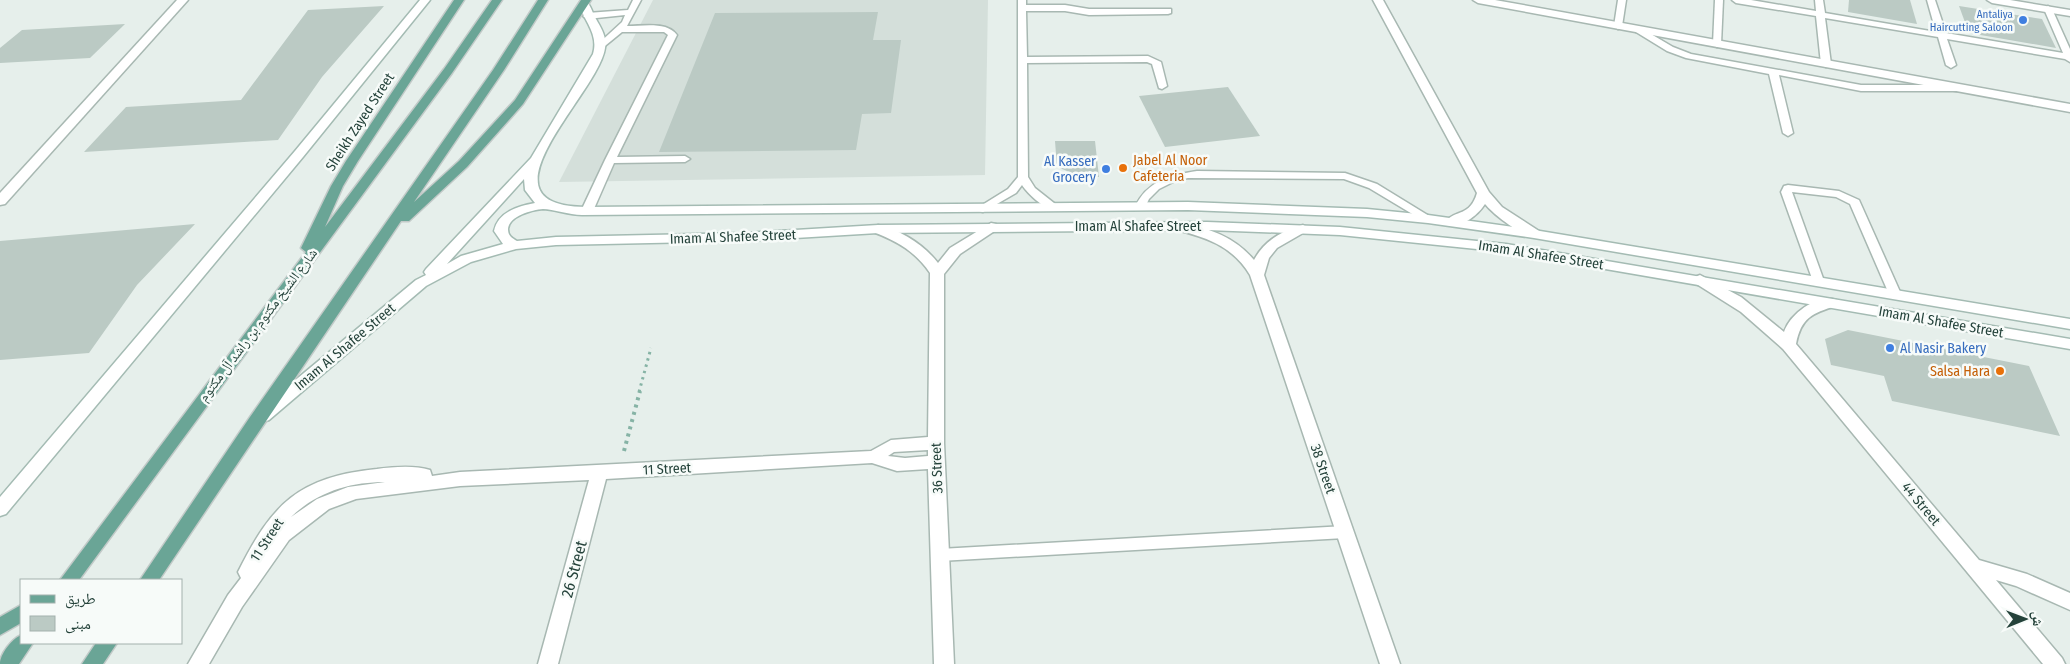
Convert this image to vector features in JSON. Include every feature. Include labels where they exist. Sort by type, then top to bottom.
[{"type":"main road","name":"Sheikh Zayed Street","points":[[300,268],[324,213],[352,161],[459,0]]},
{"type":"main road","name":"شارع الشيخ مكتوم بن راشد آل مكتوم","points":[[70,579],[448,71],[497,0]]},
{"type":"main road","points":[[150,579],[498,70],[543,0]]},
{"type":"main road","points":[[387,233],[432,194],[490,136],[519,102],[586,7]]},
{"type":"main road","points":[[0,627],[20,614]]},
{"type":"main road","points":[[7,664],[22,644]]},
{"type":"main road","points":[[92,664],[105,644]]},
{"type":"street","points":[[0,201],[183,0]]},
{"type":"street","points":[[0,510],[426,0]]},
{"type":"street","points":[[1378,0],[1482,193],[1497,210],[1534,234]]},
{"type":"street","points":[[1482,0],[2070,108]]},
{"type":"street","points":[[1992,0],[2070,12]]},
{"type":"street","points":[[421,283],[536,160],[592,66],[600,47],[599,33],[586,7]]},
{"type":"street","points":[[536,160],[530,184],[535,195],[546,204]]},
{"type":"street","points":[[1452,222],[1471,213],[1482,200],[1482,193]]},
{"type":"street","points":[[515,245],[506,241],[501,236],[504,222],[522,210],[546,204]]},
{"type":"street","name":"Imam Al Shafee Street","points":[[546,204],[561,209],[587,211],[1140,206],[1287,209],[1367,213],[1452,222],[1534,234],[2070,324]]},
{"type":"street","name":"Imam Al Shafee Street","points":[[256,421],[421,283],[466,259],[515,245],[556,241],[745,237],[878,229],[991,227],[1176,226],[1303,229],[1450,241],[1700,280],[2070,344]]},
{"type":"street","name":"38 Street","points":[[1176,226],[1197,230],[1217,237],[1234,247],[1244,255],[1257,275],[1390,664]]},
{"type":"street","points":[[878,229],[901,238],[920,250],[930,260],[937,272],[955,251],[991,227]]},
{"type":"street","points":[[1257,275],[1258,265],[1267,249],[1289,234],[1303,229]]},
{"type":"street","name":"36 Street","points":[[937,272],[936,443],[944,664]]},
{"type":"street","name":"44 Street","points":[[1700,280],[1746,307],[1774,330],[1788,345],[2055,664]]},
{"type":"street","points":[[1788,345],[1790,331],[1797,320],[1811,310],[1831,303]]},
{"type":"street","name":"11 Street","points":[[198,664],[235,601],[283,536],[301,518],[323,504],[354,492],[460,479],[600,474],[874,456],[891,446],[936,443]]},
{"type":"street","name":"11 Street","points":[[874,456],[892,464],[937,462]]},
{"type":"street","name":"26 Street","points":[[548,664],[600,474]]},
{"type":"street","points":[[1973,566],[2020,579],[2070,602]]},
{"type":"lane","points":[[600,47],[620,29],[638,0]]},
{"type":"lane","points":[[1618,26],[1622,0]]},
{"type":"lane","points":[[1717,44],[1719,0]]},
{"type":"lane","points":[[1736,0],[2070,58]]},
{"type":"lane","points":[[1819,0],[1826,64]]},
{"type":"lane","points":[[1931,0],[1951,65]]},
{"type":"lane","points":[[1054,207],[1031,190],[1023,177],[1022,4],[1089,12],[1168,11]]},
{"type":"lane","points":[[586,7],[632,12]]},
{"type":"lane","points":[[2048,9],[2070,58]]},
{"type":"lane","points":[[587,211],[610,160],[673,35],[672,32],[664,29],[620,29]]},
{"type":"lane","points":[[1639,30],[1670,49],[1688,56],[1773,72],[1861,88],[1957,88]]},
{"type":"lane","points":[[1022,60],[1148,59],[1156,62],[1162,86]]},
{"type":"lane","points":[[1773,72],[1788,133]]},
{"type":"lane","points":[[610,160],[685,159]]},
{"type":"lane","points":[[1140,206],[1143,198],[1150,190],[1170,179],[1183,176],[1335,175],[1364,182],[1428,219]]},
{"type":"lane","points":[[983,208],[1004,198],[1023,177]]},
{"type":"lane","points":[[1818,281],[1786,192],[1788,188],[1838,194],[1855,202],[1895,294]]},
{"type":"lane","points":[[940,555],[1345,532]]},
{"type":"path","points":[[618,472],[651,348]]},
{"type":"shaded area","points":[[653,0],[988,0],[985,175],[559,182]]},
{"type":"building","points":[[1849,0],[1910,0],[1917,24],[1848,12]]},
{"type":"building","points":[[384,6],[322,77],[278,140],[84,152],[126,107],[241,100],[308,10]]},
{"type":"building","points":[[1959,6],[2042,19],[2056,48],[1969,33]]},
{"type":"building","points":[[878,12],[873,40],[901,40],[891,113],[862,114],[856,150],[659,152],[715,13]]},
{"type":"building","points":[[125,24],[90,58],[0,63],[0,48],[22,30]]},
{"type":"building","points":[[1228,87],[1260,136],[1165,147],[1139,96]]},
{"type":"building","points":[[1055,141],[1095,141],[1099,177],[1082,177],[1057,167]]},
{"type":"building","points":[[195,224],[137,285],[89,353],[0,360],[0,241]]},
{"type":"building","points":[[1848,330],[2029,366],[2060,436],[1892,401],[1884,376],[1831,365],[1825,339]]},
{"type":"place","name":"Antaliya Haircutting Saloon","points":[[2023,20]]},
{"type":"place","name":"Jabel Al Noor Cafeteria","points":[[1123,168]]},
{"type":"place","name":"Al Kasser Grocery","points":[[1106,169]]},
{"type":"place","name":"Al Nasir Bakery","points":[[1890,348]]},
{"type":"place","name":"Salsa Hara","points":[[2000,371]]}]
